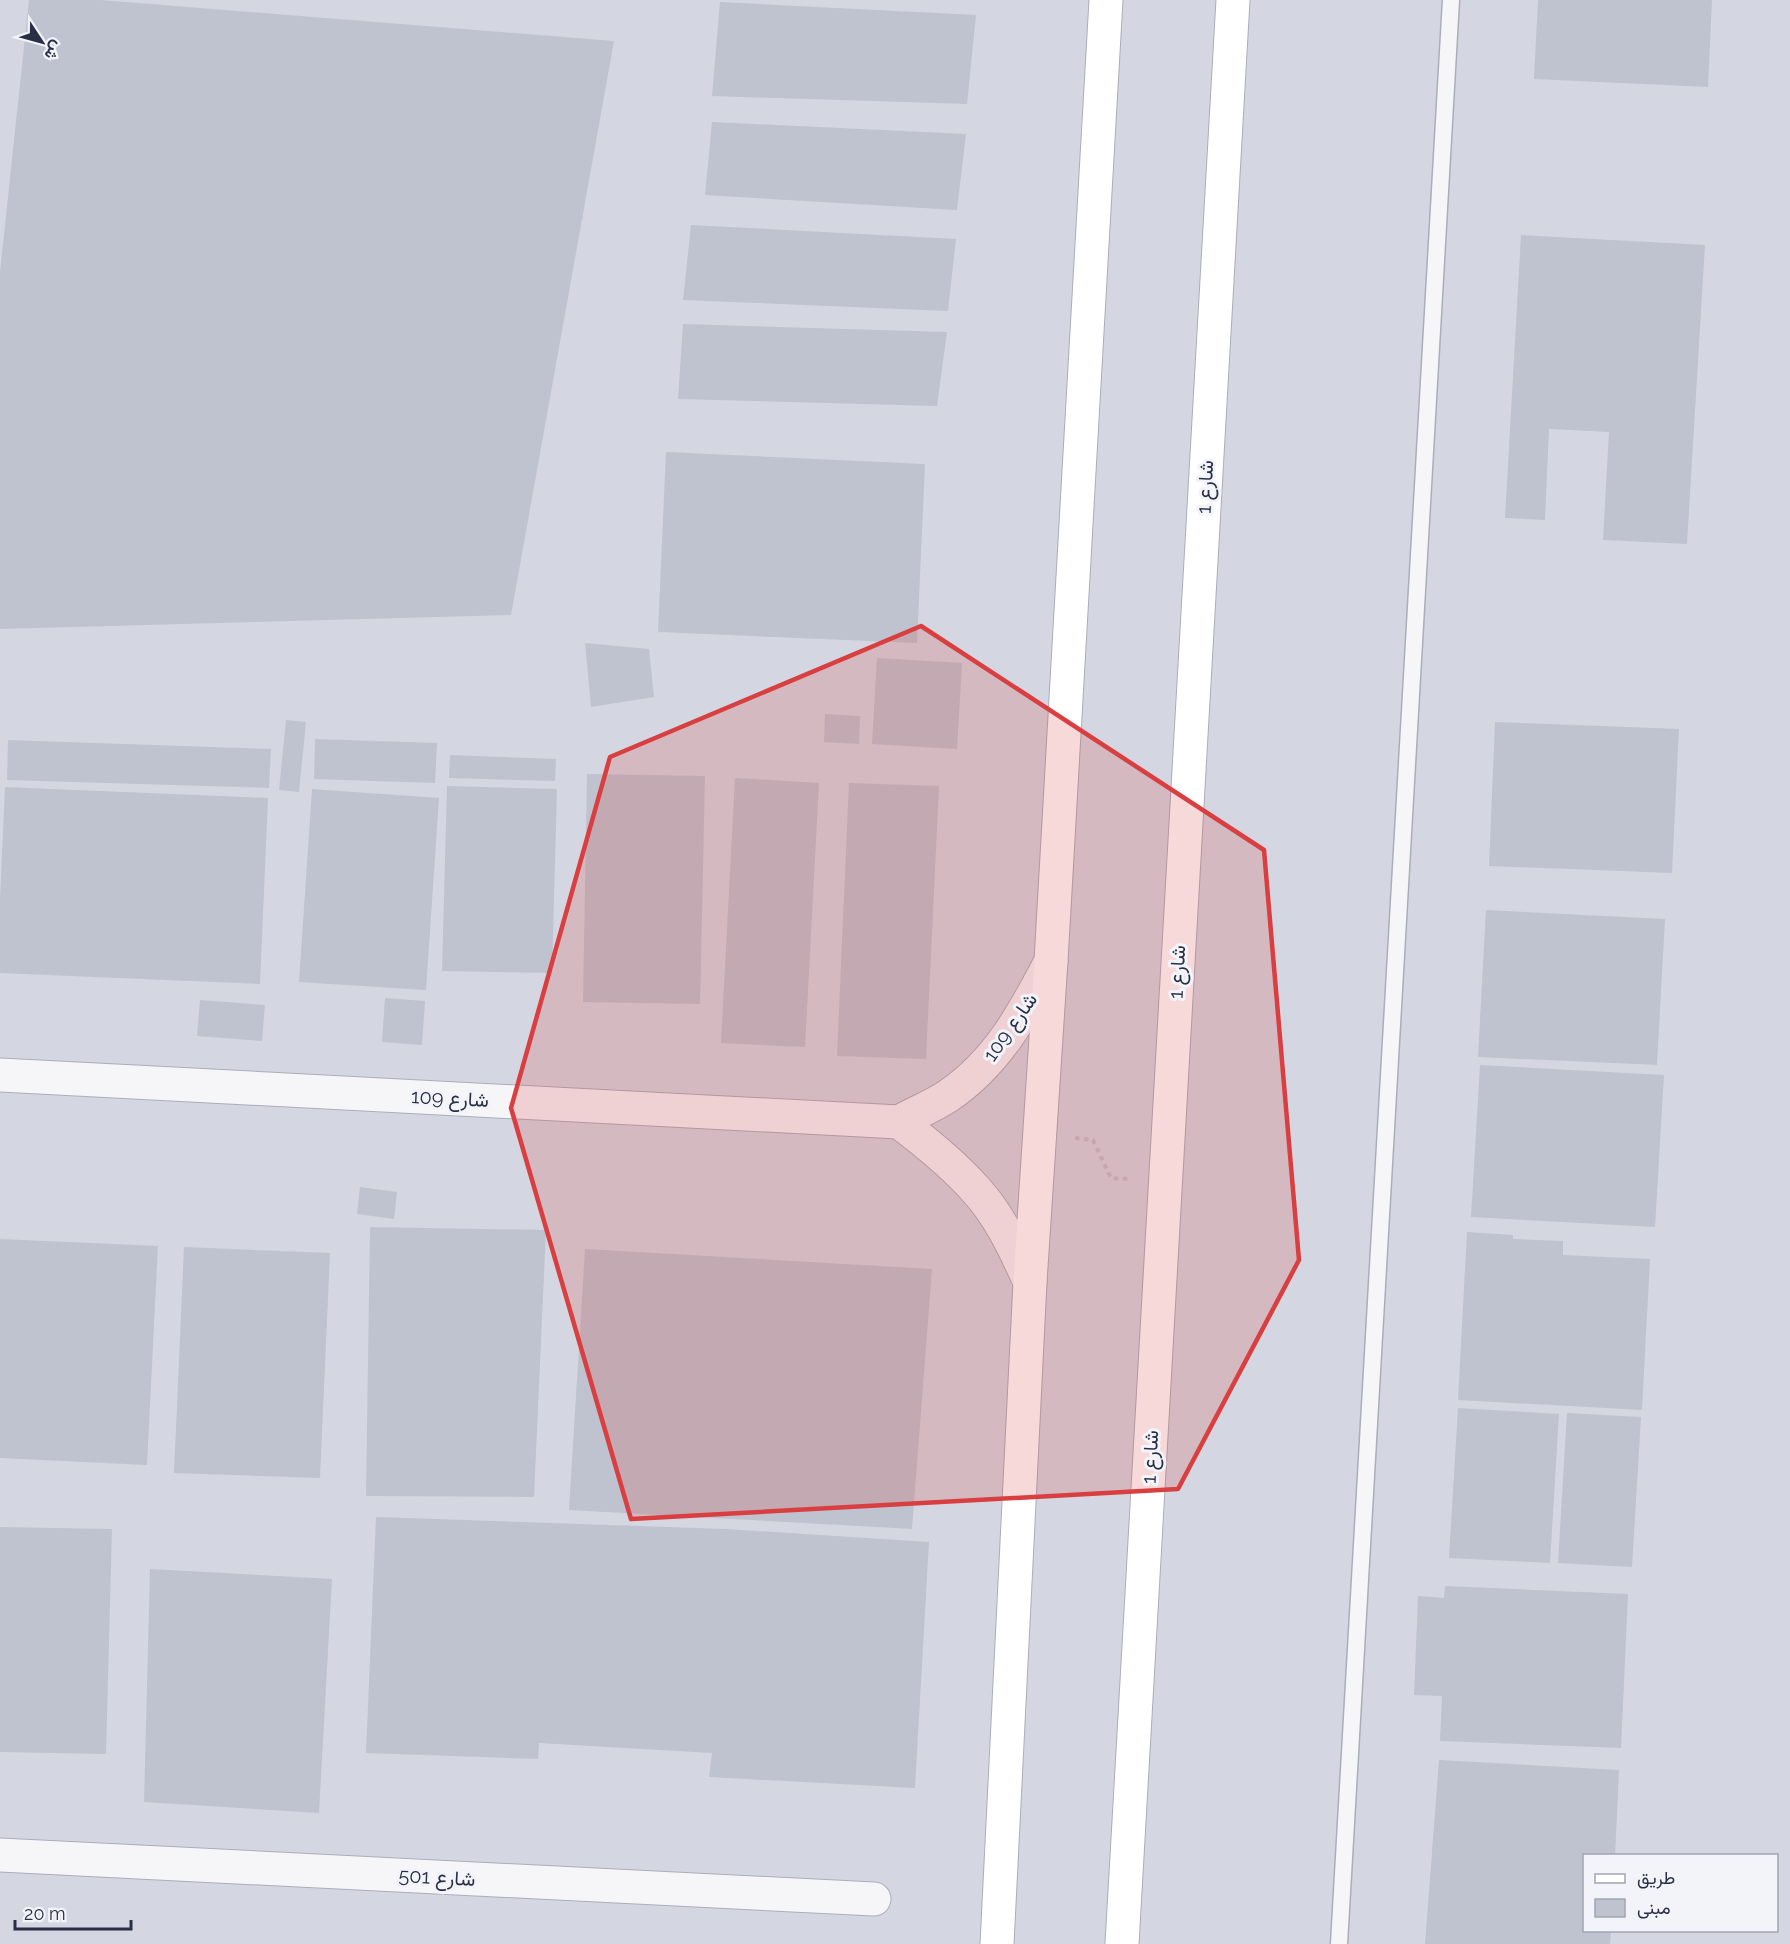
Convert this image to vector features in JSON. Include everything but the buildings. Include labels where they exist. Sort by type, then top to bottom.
[{"type":"street","points":[[998,1944],[1030,1282],[1052,961],[1106,0]]},
{"type":"street","name":"شارع 1","points":[[1122,1944],[1233,0]]},
{"type":"street","name":"شارع 109","points":[[0,1075],[899,1122],[948,1096],[990,1059],[1023,1015],[1052,961]]},
{"type":"street","points":[[899,1122],[941,1154],[978,1191],[1007,1234],[1030,1282]]},
{"type":"street","name":"شارع 501","points":[[0,1855],[874,1899]]},
{"type":"lane","points":[[1339,1944],[1451,0]]},
{"type":"path","points":[[1041,1136],[1093,1140],[1111,1178],[1166,1181]]},
{"type":"highlighted area","points":[[921,626],[1264,850],[1299,1260],[1178,1489],[631,1519],[511,1108],[610,757]]},
{"type":"shaded area","points":[[0,0],[1790,0],[1790,1944],[0,1944]]}]
